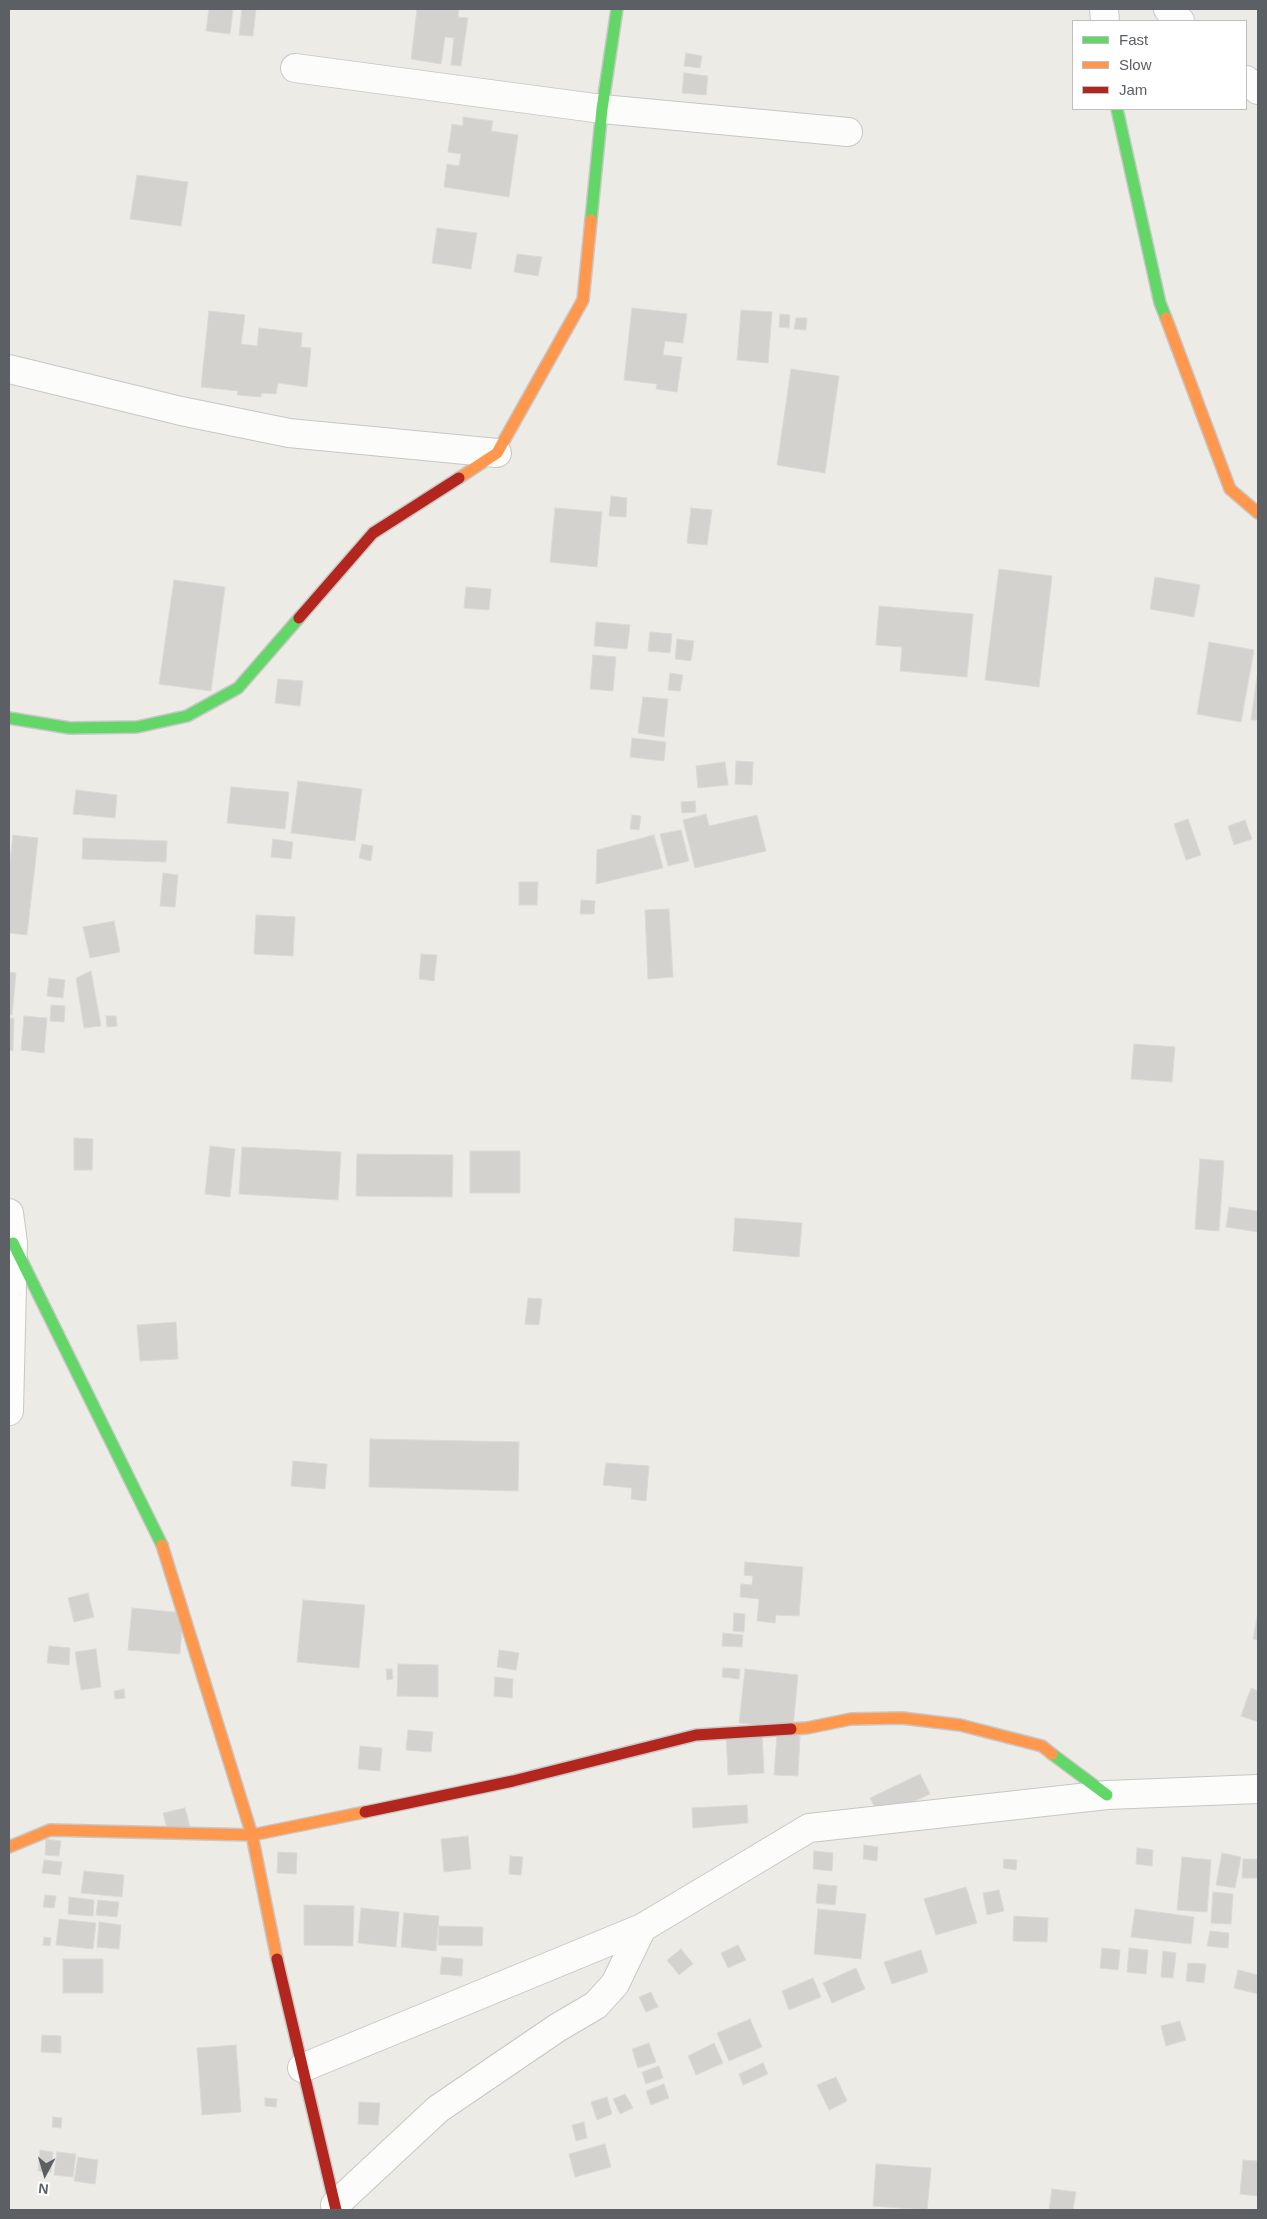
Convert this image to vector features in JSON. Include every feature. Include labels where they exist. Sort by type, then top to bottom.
[{"type":"street","points":[[9,718],[70,728],[137,726],[187,716],[238,688],[373,533],[497,453],[584,300],[602,110],[617,9]]},
{"type":"street","points":[[1168,9],[1179,20]]},
{"type":"street","points":[[295,68],[602,110],[848,132]]},
{"type":"street","points":[[1247,81],[1258,90]]},
{"type":"street","points":[[1117,110],[1160,303],[1230,489],[1258,513]]},
{"type":"street","points":[[9,369],[181,411],[289,433],[497,453]]},
{"type":"street","points":[[9,1212],[13,1243],[9,1412]]},
{"type":"street","points":[[13,1243],[166,1553],[252,1835],[273,1942],[336,2208]]},
{"type":"street","points":[[9,1847],[50,1830],[252,1835],[513,1781],[696,1735],[807,1728],[851,1720],[902,1718],[960,1725],[1042,1746],[1107,1795]]},
{"type":"street","points":[[302,2068],[642,1928],[809,1828],[1107,1795],[1258,1789]]},
{"type":"street","points":[[336,2208],[438,2109],[557,2028],[596,2005],[615,1984],[642,1928]]},
{"type":"building","points":[[209,9],[233,9],[230,34],[206,31]]},
{"type":"building","points":[[242,9],[256,9],[253,36],[239,35]]},
{"type":"building","points":[[417,9],[459,9],[458,17],[468,18],[461,66],[451,65],[454,38],[445,37],[441,64],[411,59]]},
{"type":"building","points":[[686,53],[702,56],[700,68],[684,66]]},
{"type":"building","points":[[684,73],[708,76],[706,95],[682,93]]},
{"type":"building","points":[[463,117],[493,121],[491,131],[518,135],[509,197],[444,187],[447,164],[459,166],[461,154],[448,152],[452,124],[463,126]]},
{"type":"building","points":[[137,175],[188,182],[181,226],[130,219]]},
{"type":"building","points":[[437,228],[477,233],[471,269],[432,263]]},
{"type":"building","points":[[517,254],[542,257],[538,276],[514,272]]},
{"type":"building","points":[[632,308],[687,314],[683,343],[665,341],[663,355],[682,357],[677,392],[656,389],[657,384],[624,380]]},
{"type":"building","points":[[741,310],[772,312],[768,363],[737,360]]},
{"type":"building","points":[[209,311],[245,315],[241,344],[257,346],[259,328],[302,333],[301,347],[311,348],[307,387],[278,383],[276,394],[261,393],[261,397],[237,395],[238,391],[201,387]]},
{"type":"building","points":[[780,314],[790,315],[789,328],[779,327]]},
{"type":"building","points":[[796,318],[807,318],[806,330],[794,329]]},
{"type":"building","points":[[791,369],[839,376],[825,473],[777,465]]},
{"type":"building","points":[[611,496],[627,498],[626,517],[609,516]]},
{"type":"building","points":[[555,508],[602,512],[597,567],[550,562]]},
{"type":"building","points":[[691,508],[712,510],[707,545],[687,543]]},
{"type":"building","points":[[999,569],[1052,576],[1039,687],[985,680]]},
{"type":"building","points":[[1155,577],[1200,585],[1194,617],[1150,609]]},
{"type":"building","points":[[174,580],[225,587],[211,691],[159,684]]},
{"type":"building","points":[[466,587],[491,589],[489,610],[464,608]]},
{"type":"building","points":[[879,606],[973,614],[967,677],[900,671],[902,647],[876,645]]},
{"type":"building","points":[[596,622],[630,625],[627,649],[594,646]]},
{"type":"building","points":[[650,632],[672,634],[670,653],[648,651]]},
{"type":"building","points":[[677,639],[694,641],[691,661],[675,659]]},
{"type":"building","points":[[1209,642],[1254,650],[1241,722],[1197,714]]},
{"type":"building","points":[[593,655],[616,657],[613,691],[590,689]]},
{"type":"building","points":[[1258,669],[1258,720],[1251,720]]},
{"type":"building","points":[[670,673],[683,675],[680,691],[668,690]]},
{"type":"building","points":[[278,679],[303,681],[300,706],[275,703]]},
{"type":"building","points":[[643,697],[668,699],[664,737],[638,733]]},
{"type":"building","points":[[632,738],[666,742],[664,761],[630,757]]},
{"type":"building","points":[[736,761],[753,762],[752,785],[735,784]]},
{"type":"building","points":[[725,762],[728,785],[698,788],[696,766]]},
{"type":"building","points":[[298,781],[362,789],[355,841],[291,833]]},
{"type":"building","points":[[231,787],[289,792],[285,829],[227,823]]},
{"type":"building","points":[[76,790],[117,795],[115,818],[73,814]]},
{"type":"building","points":[[695,801],[696,812],[682,813],[681,802]]},
{"type":"building","points":[[706,814],[709,826],[757,815],[766,851],[695,868],[683,820]]},
{"type":"building","points":[[632,815],[641,816],[639,830],[630,829]]},
{"type":"building","points":[[1188,819],[1201,855],[1186,860],[1174,824]]},
{"type":"building","points":[[1245,820],[1252,839],[1234,845],[1228,826]]},
{"type":"building","points":[[681,830],[689,861],[668,866],[660,834]]},
{"type":"building","points":[[13,835],[38,838],[27,935],[9,933],[9,870]]},
{"type":"building","points":[[654,835],[663,868],[596,884],[597,850]]},
{"type":"building","points":[[83,838],[167,841],[166,862],[82,859]]},
{"type":"building","points":[[273,839],[293,842],[291,859],[271,857]]},
{"type":"building","points":[[362,844],[373,846],[371,861],[359,858]]},
{"type":"building","points":[[163,873],[178,875],[175,907],[160,906]]},
{"type":"building","points":[[519,882],[538,882],[537,905],[519,905]]},
{"type":"building","points":[[581,900],[595,901],[594,914],[580,914]]},
{"type":"building","points":[[669,909],[673,977],[648,979],[645,910]]},
{"type":"building","points":[[256,915],[295,917],[293,956],[254,954]]},
{"type":"building","points":[[114,921],[120,952],[90,958],[83,927]]},
{"type":"building","points":[[421,954],[437,955],[434,981],[419,979]]},
{"type":"building","points":[[91,971],[101,1026],[84,1028],[76,978]]},
{"type":"building","points":[[9,972],[16,973],[12,1015],[9,1015]]},
{"type":"building","points":[[49,978],[65,980],[63,998],[47,996]]},
{"type":"building","points":[[51,1005],[65,1006],[64,1022],[50,1021]]},
{"type":"building","points":[[24,1016],[47,1018],[44,1053],[21,1050]]},
{"type":"building","points":[[106,1016],[116,1016],[117,1026],[107,1027]]},
{"type":"building","points":[[9,1018],[14,1018],[13,1051],[9,1050]]},
{"type":"building","points":[[1134,1044],[1175,1047],[1172,1082],[1131,1079]]},
{"type":"building","points":[[74,1138],[93,1139],[92,1170],[74,1170]]},
{"type":"building","points":[[210,1146],[235,1149],[230,1197],[205,1194]]},
{"type":"building","points":[[242,1147],[341,1152],[338,1200],[239,1194]]},
{"type":"building","points":[[470,1151],[520,1151],[520,1193],[470,1193]]},
{"type":"building","points":[[357,1154],[453,1155],[452,1197],[356,1196]]},
{"type":"building","points":[[1200,1159],[1224,1161],[1219,1231],[1195,1229]]},
{"type":"building","points":[[1229,1207],[1258,1211],[1258,1232],[1226,1227]]},
{"type":"building","points":[[735,1218],[802,1223],[799,1257],[733,1251]]},
{"type":"building","points":[[528,1298],[542,1299],[539,1325],[525,1324]]},
{"type":"building","points":[[176,1322],[178,1359],[140,1361],[137,1325]]},
{"type":"building","points":[[370,1439],[519,1442],[518,1491],[369,1487]]},
{"type":"building","points":[[293,1461],[327,1464],[325,1489],[291,1486]]},
{"type":"building","points":[[606,1463],[649,1466],[646,1501],[631,1499],[632,1488],[603,1485]]},
{"type":"building","points":[[745,1562],[803,1567],[799,1616],[776,1615],[775,1623],[757,1621],[759,1599],[740,1597],[741,1584],[752,1585],[753,1576],[744,1575]]},
{"type":"building","points":[[88,1593],[94,1617],[74,1622],[68,1598]]},
{"type":"building","points":[[303,1600],[365,1605],[359,1668],[297,1662]]},
{"type":"building","points":[[132,1608],[183,1613],[180,1654],[128,1650]]},
{"type":"building","points":[[734,1613],[745,1614],[744,1632],[733,1631]]},
{"type":"building","points":[[1258,1617],[1258,1640],[1253,1639]]},
{"type":"building","points":[[723,1633],[743,1635],[742,1647],[722,1646]]},
{"type":"building","points":[[49,1646],[70,1648],[69,1665],[47,1663]]},
{"type":"building","points":[[96,1649],[101,1687],[81,1690],[75,1652]]},
{"type":"building","points":[[499,1650],[519,1653],[516,1670],[497,1667]]},
{"type":"building","points":[[398,1664],[438,1665],[438,1697],[397,1696]]},
{"type":"building","points":[[723,1668],[740,1669],[739,1679],[722,1677]]},
{"type":"building","points":[[386,1669],[392,1669],[393,1679],[387,1680]]},
{"type":"building","points":[[745,1669],[798,1675],[793,1728],[739,1723]]},
{"type":"building","points":[[495,1677],[513,1679],[512,1698],[494,1696]]},
{"type":"building","points":[[1251,1688],[1258,1691],[1258,1722],[1241,1716]]},
{"type":"building","points":[[124,1689],[125,1698],[115,1699],[114,1691]]},
{"type":"building","points":[[408,1730],[433,1732],[431,1752],[406,1750]]},
{"type":"building","points":[[762,1732],[764,1773],[728,1775],[726,1734]]},
{"type":"building","points":[[777,1734],[800,1736],[798,1776],[774,1775]]},
{"type":"building","points":[[360,1746],[382,1748],[380,1771],[358,1769]]},
{"type":"building","points":[[920,1774],[930,1794],[880,1817],[870,1798]]},
{"type":"building","points":[[747,1805],[748,1823],[693,1828],[692,1808]]},
{"type":"building","points":[[185,1808],[190,1827],[168,1832],[163,1813]]},
{"type":"building","points":[[468,1836],[471,1869],[444,1872],[441,1839]]},
{"type":"building","points":[[46,1839],[61,1841],[59,1856],[45,1855]]},
{"type":"building","points":[[864,1845],[878,1847],[877,1861],[863,1859]]},
{"type":"building","points":[[1137,1848],[1153,1850],[1152,1866],[1136,1864]]},
{"type":"building","points":[[814,1851],[833,1853],[832,1871],[813,1869]]},
{"type":"building","points":[[278,1852],[297,1853],[296,1874],[277,1873]]},
{"type":"building","points":[[1222,1853],[1241,1857],[1235,1888],[1216,1885]]},
{"type":"building","points":[[510,1856],[523,1857],[521,1875],[509,1874]]},
{"type":"building","points":[[1182,1857],[1211,1860],[1207,1912],[1177,1910]]},
{"type":"building","points":[[1004,1859],[1017,1860],[1016,1870],[1003,1868]]},
{"type":"building","points":[[1243,1859],[1258,1859],[1258,1878],[1242,1878]]},
{"type":"building","points":[[44,1860],[62,1862],[60,1875],[42,1873]]},
{"type":"building","points":[[84,1871],[124,1875],[122,1897],[81,1893]]},
{"type":"building","points":[[818,1884],[837,1886],[835,1905],[816,1903]]},
{"type":"building","points":[[966,1887],[977,1923],[936,1935],[924,1899]]},
{"type":"building","points":[[999,1890],[1004,1911],[987,1915],[983,1893]]},
{"type":"building","points":[[1213,1892],[1233,1894],[1231,1924],[1211,1923]]},
{"type":"building","points":[[45,1895],[56,1896],[54,1908],[43,1907]]},
{"type":"building","points":[[69,1897],[94,1900],[93,1916],[68,1914]]},
{"type":"building","points":[[98,1900],[119,1902],[117,1917],[96,1915]]},
{"type":"building","points":[[304,1905],[354,1906],[353,1946],[304,1945]]},
{"type":"building","points":[[361,1908],[399,1912],[396,1947],[358,1943]]},
{"type":"building","points":[[818,1909],[866,1914],[861,1959],[814,1954]]},
{"type":"building","points":[[1135,1909],[1194,1917],[1191,1944],[1131,1937]]},
{"type":"building","points":[[404,1913],[439,1916],[436,1951],[401,1947]]},
{"type":"building","points":[[1014,1916],[1048,1918],[1047,1942],[1013,1941]]},
{"type":"building","points":[[59,1919],[96,1923],[93,1949],[56,1945]]},
{"type":"building","points":[[99,1922],[121,1925],[119,1949],[97,1947]]},
{"type":"building","points":[[439,1926],[483,1927],[482,1946],[438,1945]]},
{"type":"building","points":[[1210,1931],[1229,1933],[1228,1948],[1207,1946]]},
{"type":"building","points":[[44,1937],[51,1938],[50,1946],[43,1945]]},
{"type":"building","points":[[738,1945],[746,1960],[728,1968],[721,1953]]},
{"type":"building","points":[[1102,1948],[1120,1950],[1118,1970],[1100,1968]]},
{"type":"building","points":[[1129,1948],[1148,1950],[1146,1974],[1127,1972]]},
{"type":"building","points":[[681,1949],[693,1964],[679,1975],[667,1960]]},
{"type":"building","points":[[921,1950],[928,1972],[892,1984],[884,1962]]},
{"type":"building","points":[[1163,1951],[1176,1953],[1173,1978],[1161,1977]]},
{"type":"building","points":[[442,1957],[463,1959],[462,1976],[440,1974]]},
{"type":"building","points":[[63,1959],[103,1959],[103,1993],[63,1993]]},
{"type":"building","points":[[1188,1963],[1206,1964],[1204,1983],[1186,1981]]},
{"type":"building","points":[[856,1968],[865,1989],[832,2003],[823,1983]]},
{"type":"building","points":[[1238,1970],[1258,1975],[1258,1994],[1234,1988]]},
{"type":"building","points":[[813,1978],[821,1997],[789,2010],[782,1991]]},
{"type":"building","points":[[651,1992],[658,2007],[646,2012],[639,1997]]},
{"type":"building","points":[[750,2019],[762,2047],[729,2061],[717,2033]]},
{"type":"building","points":[[1180,2021],[1186,2040],[1166,2046],[1161,2026]]},
{"type":"building","points":[[42,2035],[61,2036],[61,2053],[41,2052]]},
{"type":"building","points":[[649,2043],[656,2062],[638,2068],[632,2049]]},
{"type":"building","points":[[714,2043],[723,2063],[696,2075],[688,2056]]},
{"type":"building","points":[[236,2045],[241,2112],[202,2115],[197,2048]]},
{"type":"building","points":[[763,2063],[768,2074],[743,2085],[739,2074]]},
{"type":"building","points":[[659,2066],[663,2078],[646,2084],[642,2072]]},
{"type":"building","points":[[836,2077],[847,2101],[829,2110],[817,2085]]},
{"type":"building","points":[[664,2084],[669,2098],[651,2105],[646,2091]]},
{"type":"building","points":[[625,2094],[633,2108],[620,2114],[613,2099]]},
{"type":"building","points":[[607,2097],[612,2114],[597,2120],[591,2102]]},
{"type":"building","points":[[265,2098],[277,2099],[276,2107],[265,2106]]},
{"type":"building","points":[[359,2102],[380,2103],[378,2125],[358,2124]]},
{"type":"building","points":[[53,2117],[62,2118],[61,2128],[52,2127]]},
{"type":"building","points":[[584,2122],[587,2138],[576,2141],[572,2125]]},
{"type":"building","points":[[605,2144],[611,2167],[575,2177],[569,2154]]},
{"type":"building","points":[[40,2150],[53,2152],[51,2172],[38,2171]]},
{"type":"building","points":[[57,2152],[76,2154],[73,2177],[54,2175]]},
{"type":"building","points":[[78,2157],[98,2160],[95,2184],[74,2181]]},
{"type":"building","points":[[1243,2160],[1258,2161],[1258,2196],[1240,2194]]},
{"type":"building","points":[[876,2164],[931,2168],[927,2210],[873,2206]]},
{"type":"building","points":[[1052,2189],[1076,2192],[1073,2210],[1049,2210]]},
{"type":"traffic: fast","points":[[591,220],[602,109],[617,9]]},
{"type":"traffic: fast","points":[[1117,110],[1160,303],[1166,318]]},
{"type":"traffic: fast","points":[[9,718],[70,728],[137,727],[187,716],[238,688],[299,618]]},
{"type":"traffic: fast","points":[[13,1243],[162,1545]]},
{"type":"traffic: fast","points":[[1052,1754],[1107,1795]]},
{"type":"traffic: slow","points":[[459,478],[497,453],[583,300],[591,220]]},
{"type":"traffic: slow","points":[[1166,318],[1230,489],[1258,513]]},
{"type":"traffic: slow","points":[[162,1545],[252,1835],[277,1959]]},
{"type":"traffic: slow","points":[[791,1729],[807,1728],[851,1719],[902,1718],[960,1725],[1042,1746],[1052,1754]]},
{"type":"traffic: slow","points":[[9,1847],[50,1830],[252,1835],[365,1812]]},
{"type":"traffic: jam","points":[[299,618],[373,533],[459,478]]},
{"type":"traffic: jam","points":[[365,1812],[513,1781],[696,1735],[791,1729]]},
{"type":"traffic: jam","points":[[277,1959],[336,2210]]}]
